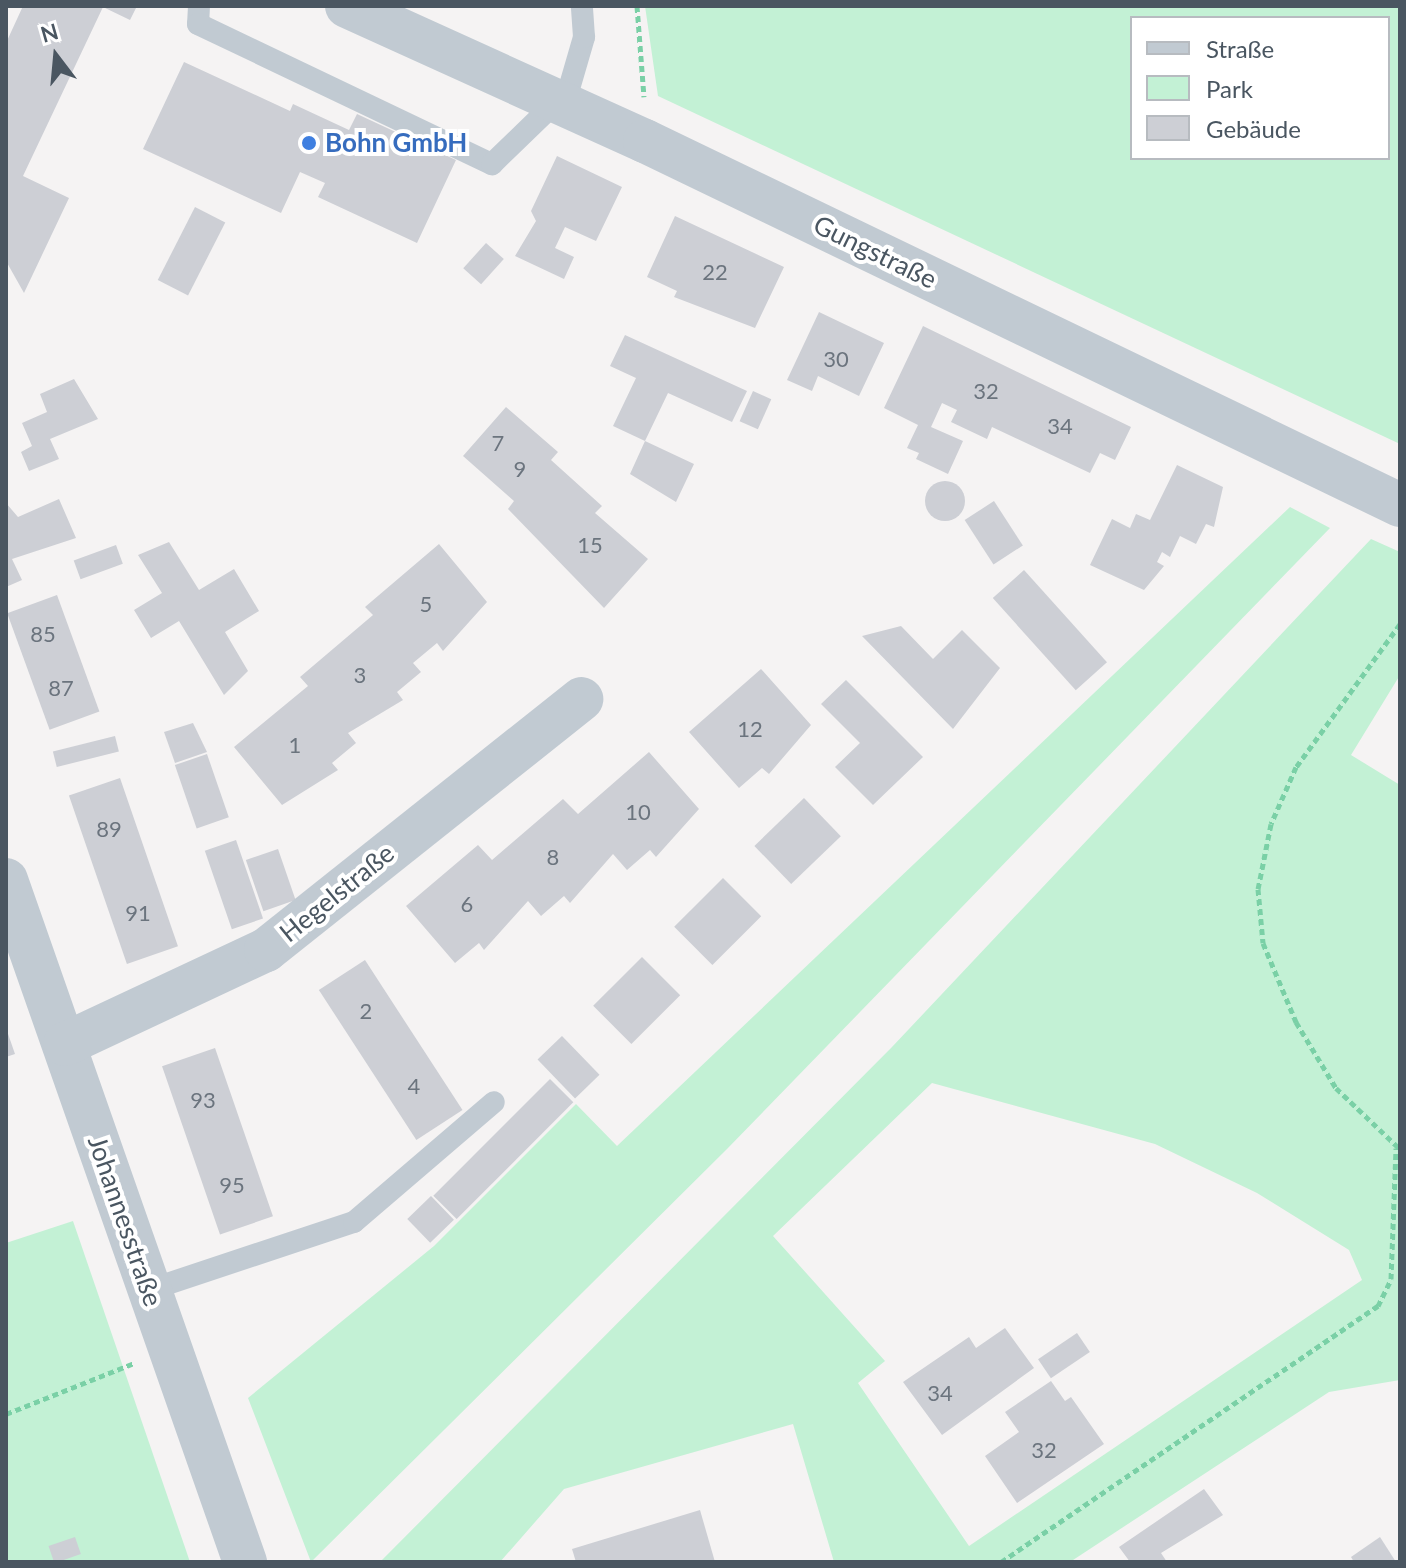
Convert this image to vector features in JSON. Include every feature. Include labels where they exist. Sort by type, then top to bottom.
[{"type":"street","name":"Gungstraße","points":[[347,6],[645,141],[1400,505]]},
{"type":"street","name":"Hegelstraße","points":[[65,1044],[266,950],[581,699]]},
{"type":"street","name":"Johannesstraße","points":[[6,880],[245,1562]]},
{"type":"lane","points":[[199,6],[198,24],[492,164],[560,104],[584,37],[582,6]]},
{"type":"lane","points":[[149,1290],[354,1222],[494,1102]]},
{"type":"path","points":[[637,6],[645,141]]},
{"type":"path","points":[[1001,1562],[1338,1336],[1378,1306],[1391,1279],[1398,1148],[1336,1088],[1296,1022],[1263,943],[1258,889],[1271,824],[1296,767],[1400,624]]},
{"type":"path","points":[[1391,1279],[1400,1276]]},
{"type":"path","points":[[6,1414],[169,1350]]},
{"type":"green space","points":[[645,6],[1400,6],[1400,444],[658,96]]},
{"type":"green space","points":[[1290,507],[1330,528],[727,1149],[311,1562],[248,1398],[434,1246],[576,1104],[617,1146]]},
{"type":"green space","points":[[1371,539],[1400,552],[1400,675],[1351,755],[1400,785],[1400,1380],[1329,1392],[1070,1562],[834,1562],[793,1424],[564,1489],[500,1562],[380,1562],[892,1047]],"holes":[[[932,1083],[1155,1144],[1257,1193],[1349,1250],[1362,1280],[969,1546],[858,1383],[885,1361],[773,1236]]]},
{"type":"green space","points":[[73,1221],[190,1562],[6,1562],[6,1243]]},
{"type":"building","points":[[23,6],[137,6],[130,20],[103,7],[23,176],[69,198],[24,293],[6,261],[6,43]]},
{"type":"building","points":[[184,62],[290,111],[293,104],[349,130],[357,114],[456,160],[417,243],[318,197],[325,183],[300,172],[281,213],[143,149]]},
{"type":"building","points":[[557,156],[622,187],[596,241],[565,227],[555,248],[574,257],[564,279],[515,256],[536,221],[531,211]]},
{"type":"building","points":[[195,207],[225,222],[188,295],[158,280]]},
{"type":"building","points":[[675,216],[784,267],[755,328],[674,297],[677,291],[647,277]]},
{"type":"building","points":[[486,243],[504,259],[481,284],[463,268]]},
{"type":"building","points":[[819,312],[884,343],[859,396],[818,376],[812,391],[787,380]]},
{"type":"building","points":[[923,326],[1131,427],[1115,460],[1100,453],[1090,473],[992,427],[987,439],[951,422],[957,410],[942,403],[931,427],[963,441],[948,474],[916,459],[919,453],[907,448],[918,425],[884,408]]},
{"type":"building","points":[[625,335],[747,391],[732,422],[668,393],[645,441],[613,426],[636,378],[610,366]]},
{"type":"building","points":[[74,379],[98,419],[50,439],[59,459],[29,471],[21,452],[32,446],[22,423],[47,412],[40,394]]},
{"type":"building","points":[[753,391],[771,399],[758,429],[740,421]]},
{"type":"building","points":[[506,407],[558,452],[551,460],[602,506],[595,513],[648,559],[604,608],[508,509],[514,501],[463,456]]},
{"type":"building","points":[[645,441],[694,464],[676,502],[630,474]]},
{"type":"building","points":[[1177,465],[1223,487],[1214,527],[1206,524],[1196,544],[1180,536],[1170,557],[1162,552],[1157,562],[1164,566],[1144,590],[1090,565],[1112,519],[1130,528],[1136,514],[1150,520]]},
{"type":"building","points":[[945,481],[959,487],[965,501],[959,515],[945,521],[931,515],[925,501],[931,487]]},
{"type":"building","points":[[59,499],[76,538],[12,559],[22,580],[6,587],[6,503],[18,517]]},
{"type":"building","points":[[994,501],[1023,545],[994,565],[965,520]]},
{"type":"building","points":[[169,542],[199,590],[234,569],[259,611],[225,632],[248,671],[224,695],[179,621],[151,638],[134,610],[162,593],[138,555]]},
{"type":"building","points":[[439,544],[487,602],[443,651],[437,643],[413,663],[421,672],[397,692],[403,700],[348,733],[356,743],[332,763],[338,770],[282,805],[234,747],[308,686],[300,677],[373,615],[365,607]]},
{"type":"building","points":[[116,545],[123,564],[81,579],[74,560]]},
{"type":"building","points":[[1024,570],[1107,662],[1076,690],[993,598]]},
{"type":"building","points":[[57,595],[99,712],[50,730],[7,613]]},
{"type":"building","points":[[901,626],[933,659],[962,630],[1000,668],[953,729],[862,636]]},
{"type":"building","points":[[761,669],[811,725],[769,774],[762,768],[739,788],[689,732]]},
{"type":"building","points":[[846,680],[923,757],[873,805],[835,767],[860,743],[821,704]]},
{"type":"building","points":[[193,723],[207,752],[175,763],[164,732]]},
{"type":"building","points":[[115,736],[119,752],[57,767],[53,751]]},
{"type":"building","points":[[649,752],[699,809],[656,857],[650,850],[627,870],[613,854],[570,903],[564,896],[541,916],[528,901],[484,950],[479,943],[455,963],[406,906],[478,845],[492,860],[563,799],[578,814]]},
{"type":"building","points":[[207,754],[229,817],[197,828],[175,765]]},
{"type":"building","points":[[120,778],[178,946],[127,964],[69,796]]},
{"type":"building","points":[[804,798],[841,836],[791,884],[754,846]]},
{"type":"building","points":[[236,840],[263,918],[232,929],[205,851]]},
{"type":"building","points":[[278,849],[296,900],[263,911],[246,860]]},
{"type":"building","points":[[723,878],[761,916],[712,965],[674,927]]},
{"type":"building","points":[[642,957],[680,995],[631,1044],[593,1006]]},
{"type":"building","points":[[365,960],[462,1110],[416,1140],[319,990]]},
{"type":"building","points":[[6,1028],[15,1054],[6,1057]]},
{"type":"building","points":[[562,1036],[600,1075],[575,1098],[538,1060]]},
{"type":"building","points":[[215,1048],[273,1216],[220,1235],[162,1066]]},
{"type":"building","points":[[550,1079],[573,1102],[457,1219],[433,1196]]},
{"type":"building","points":[[431,1196],[454,1220],[430,1243],[407,1219]]},
{"type":"building","points":[[1005,1328],[1034,1368],[942,1435],[903,1382],[969,1337],[976,1348]]},
{"type":"building","points":[[1077,1333],[1090,1352],[1051,1378],[1038,1359]]},
{"type":"building","points":[[1051,1381],[1065,1401],[1071,1397],[1104,1444],[1017,1503],[985,1456],[1019,1432],[1005,1412]]},
{"type":"building","points":[[1204,1489],[1223,1515],[1161,1553],[1167,1562],[1130,1562],[1119,1547]]},
{"type":"building","points":[[700,1510],[715,1562],[576,1562],[572,1549]]},
{"type":"building","points":[[75,1537],[81,1554],[54,1562],[49,1546]]},
{"type":"building","points":[[1380,1537],[1396,1562],[1354,1562],[1351,1557]]},
{"type":"place","name":"Bohn GmbH","points":[[309,143]]}]
